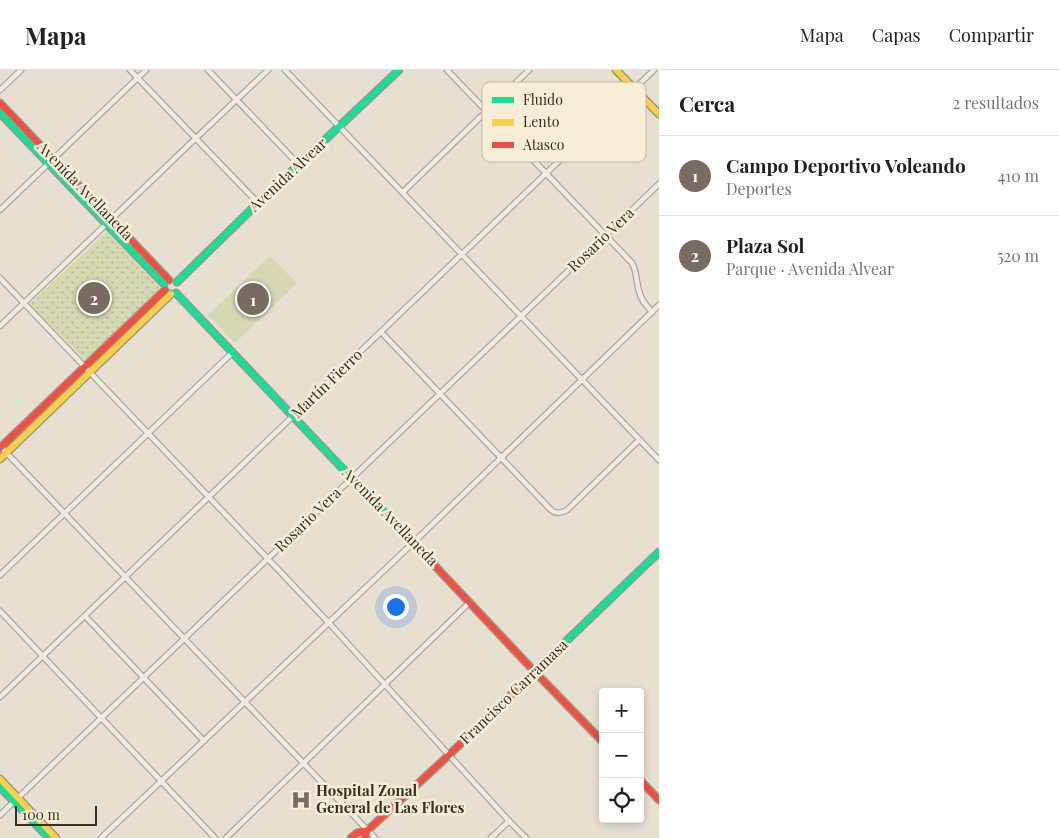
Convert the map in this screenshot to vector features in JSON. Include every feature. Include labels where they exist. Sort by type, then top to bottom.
[{"type":"street","points":[[0,90],[21,70]]},
{"type":"street","points":[[130,70],[258,203]]},
{"type":"street","points":[[0,210],[146,70]]},
{"type":"street","points":[[208,70],[299,165]]},
{"type":"street","points":[[0,326],[268,70]]},
{"type":"street","points":[[285,70],[659,460]]},
{"type":"street","name":"Avenida Alvear","points":[[177,282],[399,70]]},
{"type":"street","points":[[447,70],[482,107]]},
{"type":"street","points":[[516,82],[529,70]]},
{"type":"street","points":[[616,70],[627,82]]},
{"type":"street","name":"Martín Fierro","points":[[641,82],[654,70]]},
{"type":"street","points":[[646,101],[659,114]]},
{"type":"street","name":"Avenida Avellaneda","points":[[0,103],[166,285]]},
{"type":"street","name":"Avenida Avellaneda","points":[[0,113],[51,161]]},
{"type":"street","points":[[403,192],[482,115]]},
{"type":"street","points":[[535,162],[632,263],[644,303],[652,312]]},
{"type":"street","name":"Martín Fierro","points":[[0,697],[558,162]]},
{"type":"street","name":"Rosario Vera","points":[[0,815],[659,184]]},
{"type":"street","points":[[0,278],[329,623],[526,838]]},
{"type":"street","points":[[0,459],[7,453],[90,373],[174,294],[179,289],[177,282],[174,280],[166,285],[85,367],[0,447],[7,453],[375,838]]},
{"type":"street","points":[[166,285],[166,293],[174,294]]},
{"type":"street","name":"Avenida Avellaneda","points":[[174,294],[233,352],[599,738]]},
{"type":"street","points":[[101,838],[414,542],[659,306]]},
{"type":"street","points":[[381,332],[500,458],[554,512],[559,513],[568,510],[639,440]]},
{"type":"street","points":[[0,575],[233,352]]},
{"type":"street","name":"Francisco Carramasa","points":[[365,838],[368,830],[449,755],[659,552]]},
{"type":"street","points":[[226,838],[470,602]]},
{"type":"street","points":[[0,611],[215,838]]},
{"type":"street","points":[[84,616],[204,741]]},
{"type":"street","points":[[0,779],[49,838]]},
{"type":"street","points":[[644,784],[659,800]]},
{"type":"street","points":[[0,787],[56,838]]},
{"type":"street","points":[[491,838],[509,821]]},
{"type":"street","name":"Francisco Carramasa","points":[[351,838],[357,833],[368,830]]},
{"type":"green space","points":[[107,232],[159,285],[158,293],[85,360],[30,304]]},
{"type":"green space","points":[[270,256],[297,283],[235,343],[208,315]]},
{"type":"traffic: fast","points":[[177,282],[399,70]]},
{"type":"traffic: fast","points":[[0,113],[164,284]]},
{"type":"traffic: fast","points":[[176,293],[436,567]]},
{"type":"traffic: fast","points":[[558,649],[659,552]]},
{"type":"traffic: fast","points":[[0,787],[49,838]]},
{"type":"traffic: slow","points":[[616,70],[628,82]]},
{"type":"traffic: slow","points":[[646,101],[659,114]]},
{"type":"traffic: slow","points":[[0,459],[171,294]]},
{"type":"traffic: slow","points":[[0,779],[56,838]]},
{"type":"traffic: jam","points":[[0,103],[169,280]]},
{"type":"traffic: jam","points":[[0,448],[165,290]]},
{"type":"traffic: jam","points":[[436,567],[599,738]]},
{"type":"traffic: jam","points":[[351,838],[357,833],[368,830],[449,755],[558,649]]},
{"type":"traffic: jam","points":[[644,784],[659,800]]},
{"type":"traffic: jam","points":[[365,838],[368,830]]},
{"type":"place","name":"Plaza Sol","points":[[94,298]]},
{"type":"place","name":"Campo Deportivo Voleando","points":[[253,299]]},
{"type":"place","name":"Hospital Zonal General de Las Flores","points":[[301,800]]}]
